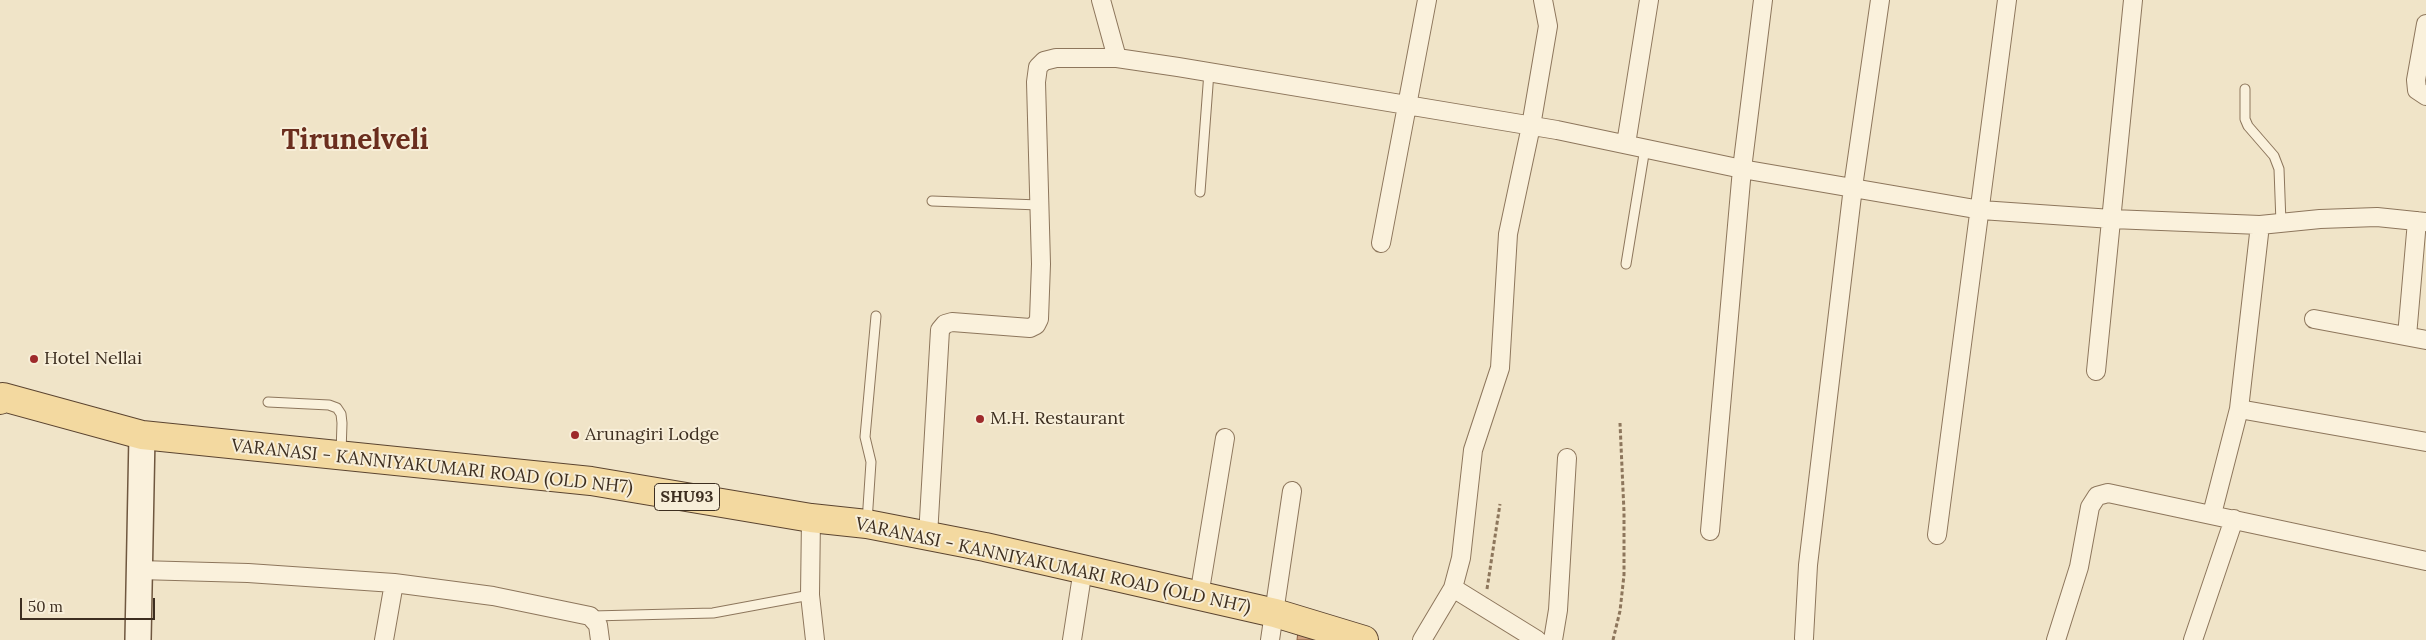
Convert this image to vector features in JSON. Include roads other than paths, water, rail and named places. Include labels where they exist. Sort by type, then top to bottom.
[{"type":"main road","name":"VARANASI - KANNIYAKUMARI ROAD (OLD NH7)","points":[[1,397],[142,436],[591,481],[811,518],[867,524],[1275,613],[1364,640]]},
{"type":"street","points":[[1101,0],[1118,58]]},
{"type":"street","points":[[1381,243],[1405,107],[1427,0]]},
{"type":"street","points":[[1422,640],[1453,588],[1460,558],[1473,450],[1500,368],[1508,234],[1531,126],[1548,26],[1543,0]]},
{"type":"street","points":[[1626,144],[1648,0]]},
{"type":"street","points":[[1710,531],[1742,169],[1763,0]]},
{"type":"street","points":[[1804,638],[1808,565],[1853,187],[1880,0]]},
{"type":"street","points":[[1937,535],[2007,0]]},
{"type":"street","points":[[2096,371],[2133,0]]},
{"type":"street","points":[[2426,24],[2416,80],[2417,90],[2426,96]]},
{"type":"street","points":[[928,536],[940,330],[945,324],[952,322],[1030,328],[1036,325],[1039,318],[1041,264],[1036,82],[1038,68],[1044,61],[1056,58],[1118,58],[1209,72],[1405,107],[1531,126],[1742,169],[1981,210],[2112,219],[2260,225],[2320,219],[2377,217],[2422,222],[2407,336]]},
{"type":"street","points":[[2212,514],[2239,409],[2260,225]]},
{"type":"street","points":[[2314,319],[2426,340]]},
{"type":"street","points":[[2239,409],[2426,442]]},
{"type":"street","points":[[138,640],[142,436]]},
{"type":"street","points":[[1199,596],[1225,438]]},
{"type":"street","points":[[1553,640],[1558,610],[1567,458]]},
{"type":"street","points":[[1270,640],[1292,491]]},
{"type":"street","points":[[2056,640],[2079,567],[2090,507],[2097,496],[2108,493],[2426,561]]},
{"type":"street","points":[[811,518],[810,595],[815,640]]},
{"type":"street","points":[[2193,640],[2234,519]]},
{"type":"street","points":[[140,570],[248,573],[394,583],[493,596],[590,616],[598,625],[600,640]]},
{"type":"street","points":[[1072,640],[1083,570]]},
{"type":"street","points":[[384,640],[394,583]]},
{"type":"street","points":[[1453,588],[1536,640]]},
{"type":"lane","points":[[1200,192],[1209,72]]},
{"type":"lane","points":[[2245,89],[2248,126],[2274,156],[2279,169],[2281,223]]},
{"type":"lane","points":[[1626,264],[1645,148]]},
{"type":"lane","points":[[932,201],[1039,205]]},
{"type":"lane","points":[[867,524],[871,462],[865,436],[876,316]]},
{"type":"lane","points":[[268,402],[337,408],[341,414],[342,423],[341,456]]},
{"type":"lane","points":[[590,616],[713,613],[810,595]]},
{"type":"place","name":"Hotel Nellai","points":[[34,359]]},
{"type":"place","name":"M.H. Restaurant","points":[[980,419]]},
{"type":"place","name":"Arunagiri Lodge","points":[[575,435]]},
{"type":"district","name":"Tirunelveli","points":[[355,141]]}]
